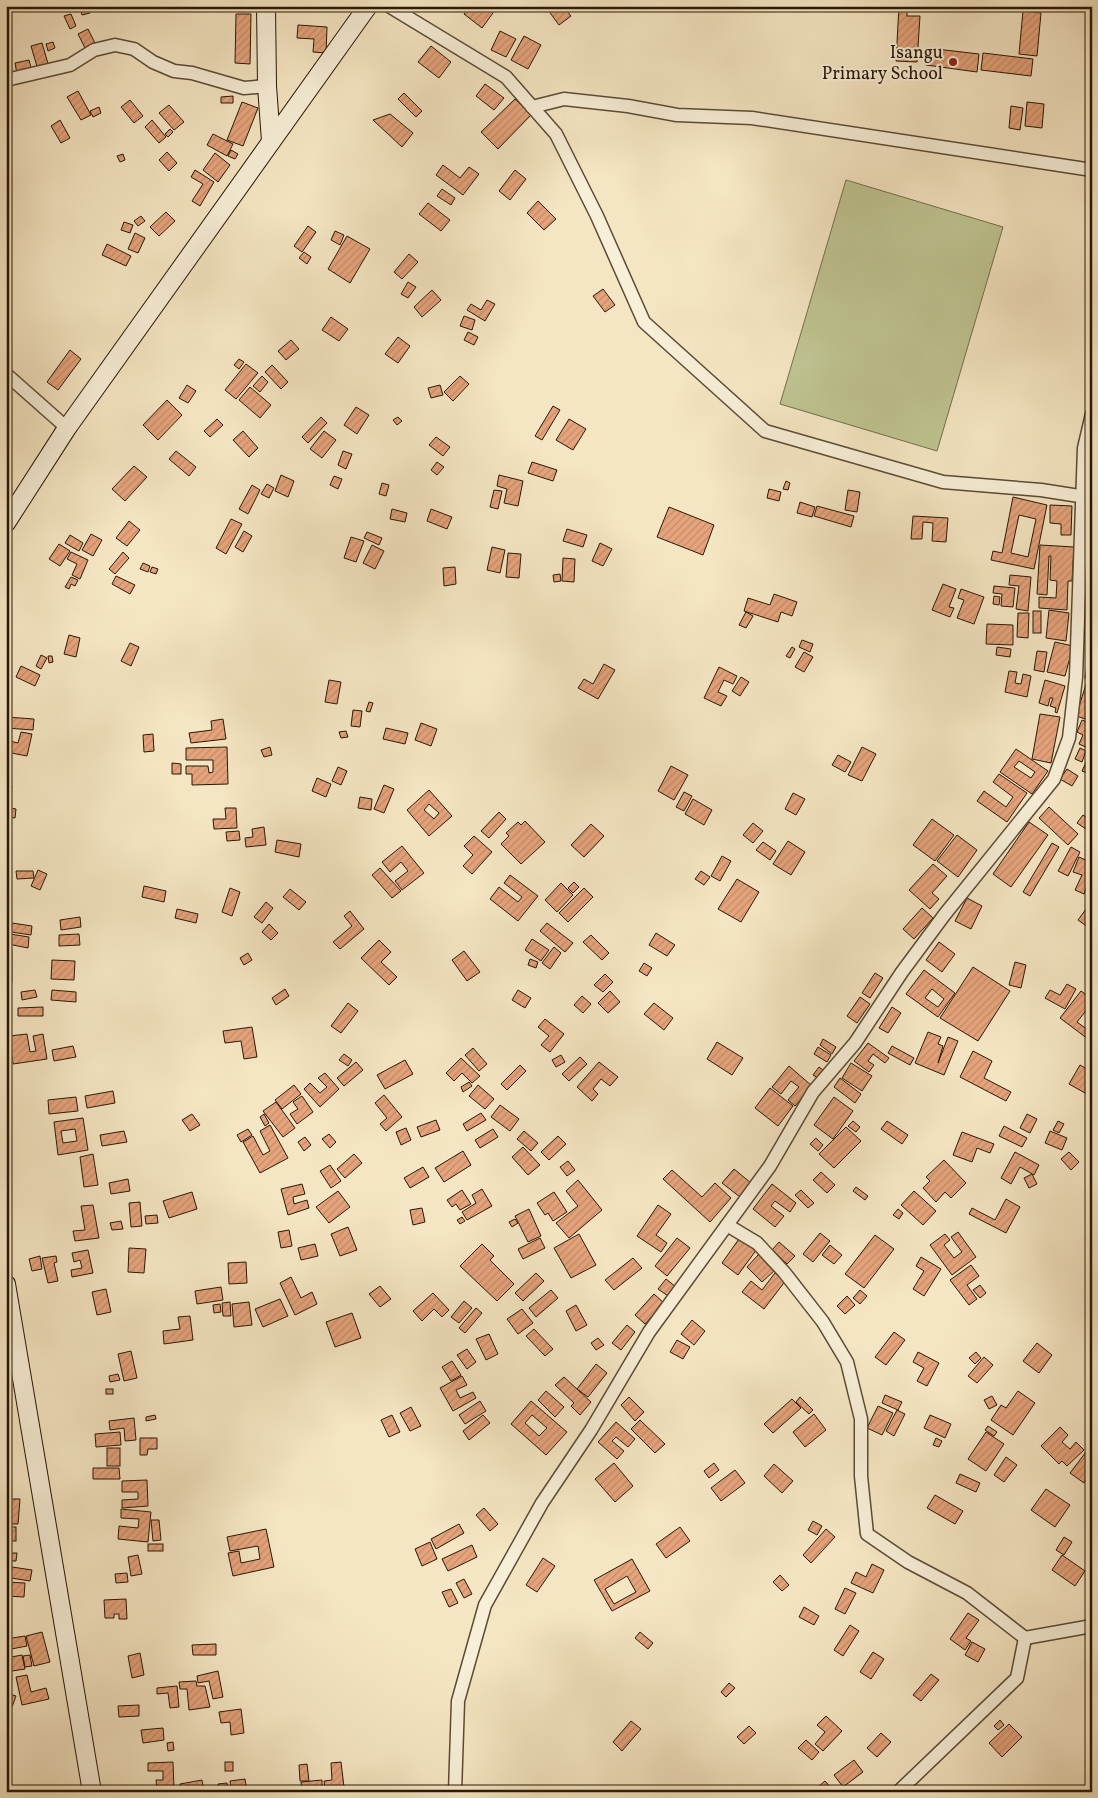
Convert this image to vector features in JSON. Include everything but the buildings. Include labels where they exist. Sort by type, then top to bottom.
[{"type":"street","points":[[266,6],[267,86],[271,141]]},
{"type":"street","points":[[6,524],[67,428],[368,6]]},
{"type":"street","points":[[389,6],[506,77],[556,134],[597,216],[644,322],[765,431],[943,482],[1087,497]]},
{"type":"street","points":[[6,80],[70,66],[94,50],[115,45],[134,49],[153,62],[174,71],[192,73],[244,88],[267,86]]},
{"type":"street","points":[[532,107],[564,100],[628,106],[677,115],[752,118],[1092,170]]},
{"type":"street","points":[[6,374],[67,428]]},
{"type":"street","points":[[455,1792],[458,1701],[484,1605],[542,1503],[591,1430],[649,1332],[770,1166],[813,1092],[855,1043],[902,972],[945,914],[1054,779],[1068,738],[1076,677],[1087,497],[1084,448],[1092,414]]},
{"type":"street","points":[[727,1225],[758,1243],[784,1272],[822,1322],[847,1362],[862,1419],[861,1476],[867,1534],[908,1562],[967,1592],[1025,1638],[1092,1626]]},
{"type":"street","points":[[6,1284],[92,1792]]},
{"type":"street","points":[[898,1792],[1017,1678],[1025,1638]]},
{"type":"green space","points":[[846,180],[1003,227],[937,451],[780,404]]},
{"type":"place","name":"Isangu Primary School","points":[[953,62]]}]
